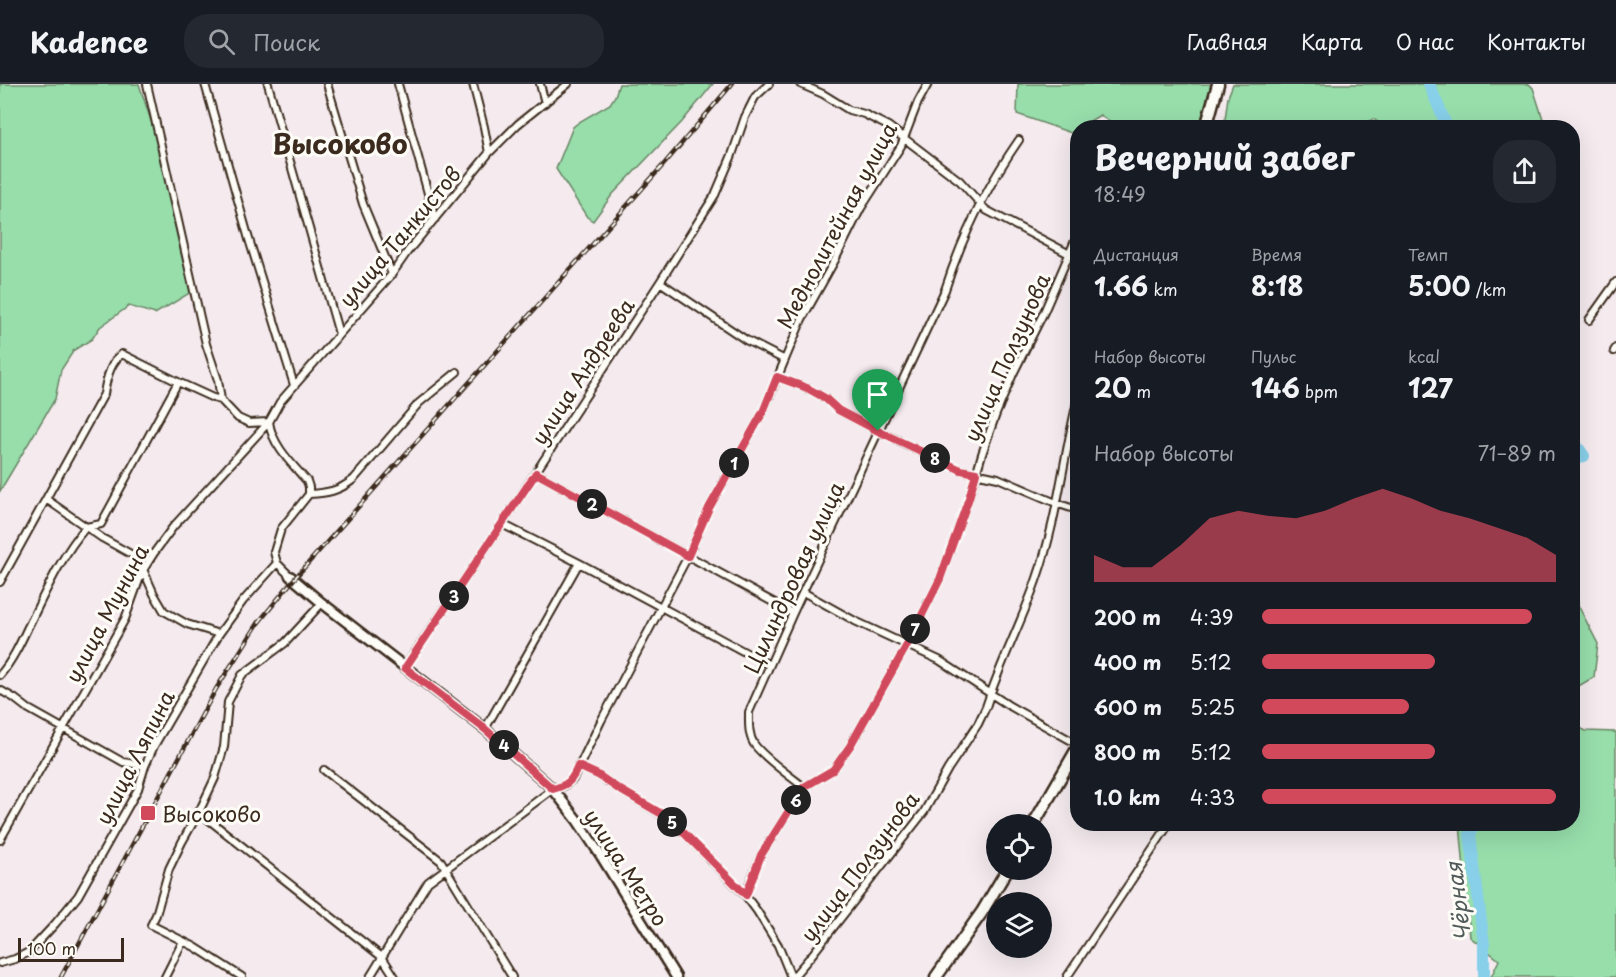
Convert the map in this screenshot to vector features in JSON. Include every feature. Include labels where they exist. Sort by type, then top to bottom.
[{"type":"main road","points":[[1208,120],[1218,84]]},
{"type":"main road","points":[[1039,814],[1070,761]]},
{"type":"main road","points":[[936,977],[1001,880]]},
{"type":"street","points":[[147,84],[206,344],[218,380],[221,400]]},
{"type":"street","points":[[205,84],[248,236],[294,385]]},
{"type":"street","points":[[268,84],[339,334]]},
{"type":"street","points":[[327,84],[363,204],[392,274]]},
{"type":"street","points":[[398,84],[435,219]]},
{"type":"street","points":[[473,84],[489,153]]},
{"type":"street","points":[[540,84],[545,103]]},
{"type":"street","name":"улица Танкистов","points":[[269,422],[280,402],[392,274],[408,251],[489,153],[518,124],[568,84]]},
{"type":"street","name":"улица Андреева","points":[[405,668],[502,525],[715,195],[745,117],[755,97],[769,84]]},
{"type":"street","points":[[800,84],[823,94],[849,110],[864,114],[888,126],[960,181],[986,210],[1069,253]]},
{"type":"street","name":"Меднолитейная улица","points":[[370,977],[428,882],[553,789],[564,786],[573,779],[688,556],[709,508],[763,412],[802,319],[861,208],[901,146],[918,102],[928,84]]},
{"type":"street","name":"Цилиндровая улица","points":[[804,787],[754,744],[748,728],[749,712],[945,290],[955,260],[990,185],[1019,140]]},
{"type":"street","name":"улица Ползунова","points":[[746,895],[761,855],[804,787],[833,770],[850,746],[907,645],[940,579],[996,414],[1069,253]]},
{"type":"street","points":[[660,282],[746,340],[785,360]]},
{"type":"street","points":[[1589,320],[1616,282]]},
{"type":"street","points":[[0,582],[104,394],[115,358],[122,354],[221,400],[238,418],[249,423],[269,422],[275,441],[307,481],[309,488],[309,494],[281,529],[274,552],[277,563],[290,576]]},
{"type":"street","points":[[309,494],[333,491],[348,483],[419,403],[457,372]]},
{"type":"street","points":[[777,377],[807,388],[825,398],[838,410],[961,470],[999,478],[1070,508]]},
{"type":"street","points":[[0,675],[21,642],[74,541],[86,527],[101,524],[178,382]]},
{"type":"street","name":"улица Мунина","points":[[0,840],[125,619],[144,570],[173,527],[269,422]]},
{"type":"street","name":"улица Ползунова","points":[[792,977],[812,956],[924,812],[948,769],[978,724],[1037,578],[1060,488],[1070,433]]},
{"type":"street","points":[[536,473],[793,613]]},
{"type":"street","points":[[46,499],[102,538],[138,558],[164,611],[187,624],[219,634]]},
{"type":"street","points":[[502,525],[579,563],[769,665]]},
{"type":"street","name":"улица Ляпина","points":[[0,963],[29,952],[78,896],[138,789],[145,766],[165,726],[219,634],[243,601],[277,563]]},
{"type":"street","points":[[485,729],[579,563]]},
{"type":"street","name":"улица Метро","points":[[290,576],[485,729],[553,789],[601,856],[676,977]]},
{"type":"street","points":[[803,592],[855,621],[939,660],[1008,705],[1070,740]]},
{"type":"street","points":[[242,977],[183,941],[151,925],[169,869],[215,778],[224,747],[228,702],[242,675],[285,643],[322,603]]},
{"type":"street","points":[[0,690],[123,762],[145,766]]},
{"type":"street","name":"улица Метро","points":[[578,766],[598,775],[660,813],[681,830],[746,895],[778,945],[792,977]]},
{"type":"street","points":[[324,770],[441,861],[512,977]]},
{"type":"street","points":[[199,812],[382,957],[394,977]]},
{"type":"street","points":[[1067,977],[1164,831]]},
{"type":"street","points":[[165,977],[183,941]]},
{"type":"green space","points":[[0,84],[139,84],[172,185],[193,291],[155,314],[129,306],[100,327],[92,339],[74,350],[61,370],[55,399],[0,491]]},
{"type":"green space","points":[[619,84],[713,84],[682,122],[612,195],[593,221],[587,217],[556,169],[573,127],[610,104]]},
{"type":"green space","points":[[1018,84],[1213,84],[1201,120],[1107,120],[1100,115],[1092,120],[1070,120],[1070,133],[1017,114]]},
{"type":"green space","points":[[1233,84],[1529,84],[1533,88],[1543,120],[1225,120],[1228,97]]},
{"type":"green space","points":[[1580,609],[1598,644],[1594,677],[1580,685]]},
{"type":"green space","points":[[1580,728],[1586,731],[1616,732],[1616,977],[1491,977],[1499,960],[1470,937],[1461,831],[1580,831]]},
{"type":"waterway","name":"Чёрная","points":[[1429,84],[1444,120]]},
{"type":"waterway","name":"Чёрная","points":[[1580,450],[1584,456],[1580,458]]},
{"type":"waterway","name":"Чёрная","points":[[1472,831],[1470,834],[1484,944],[1484,977]]},
{"type":"railway","points":[[61,977],[216,689],[259,622],[294,579],[665,163],[732,84]]},
{"type":"place","name":"Высоково","points":[[148,813]]},
{"type":"district","name":"Высоково","points":[[340,142]]},
{"type":"route","points":[[777,377],[807,388],[825,398],[838,410],[878,431],[961,470],[976,473],[969,498],[940,579],[907,645],[850,746],[833,770],[804,787],[761,855],[746,895],[681,830],[660,813],[598,775],[578,766],[573,779],[564,786],[553,789],[485,729],[405,668],[536,473],[688,556],[709,508],[763,412],[777,377]]}]
